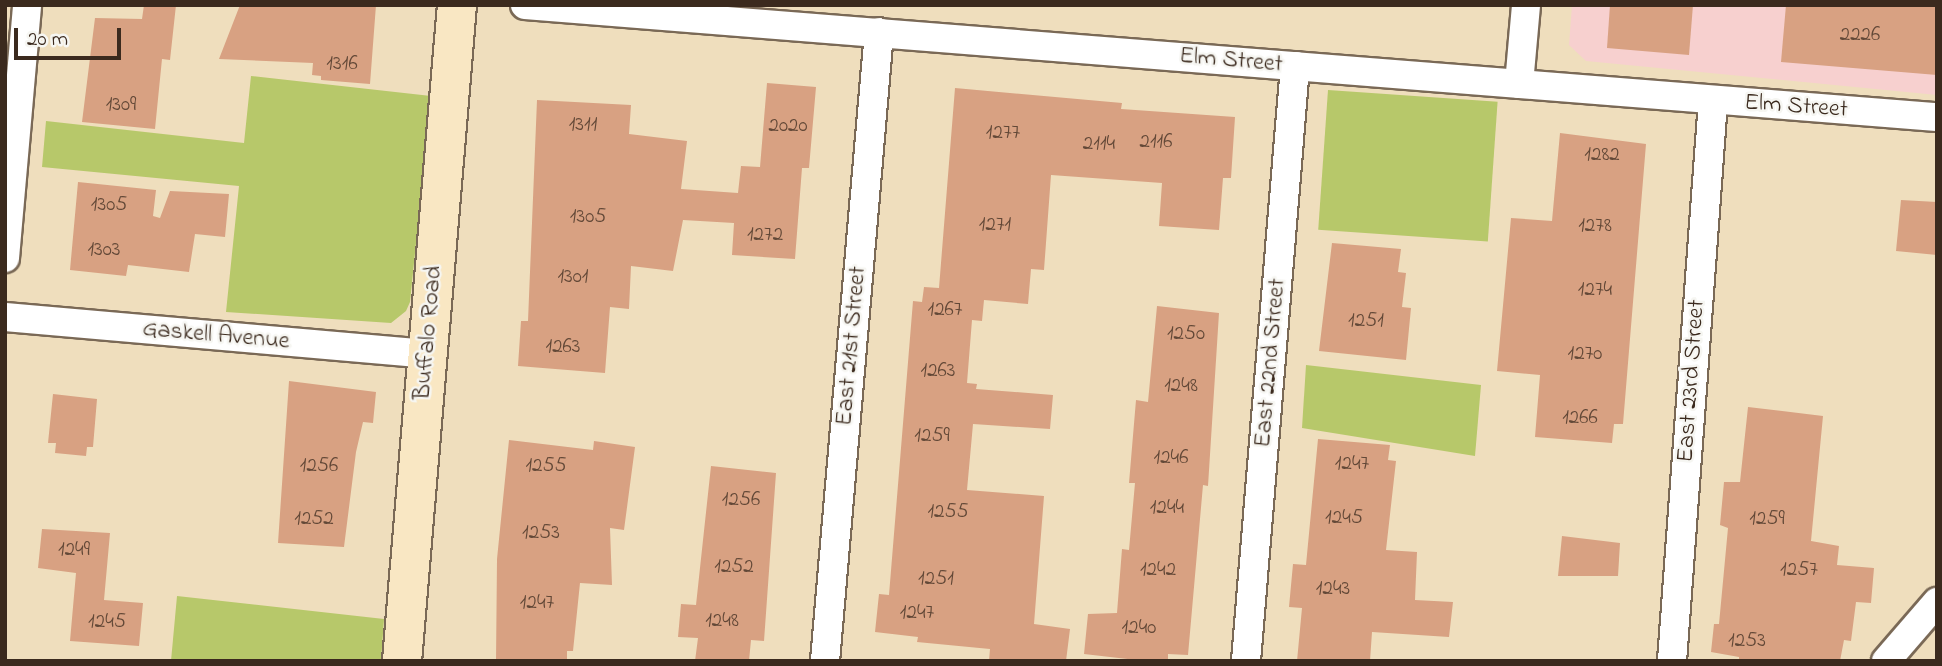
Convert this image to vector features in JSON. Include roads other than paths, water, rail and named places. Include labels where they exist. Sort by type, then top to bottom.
[{"type":"main road","name":"Buffalo Road","points":[[402,661],[457,5]]},
{"type":"street","points":[[5,258],[27,5]]},
{"type":"street","name":"Elm Street","points":[[525,5],[1937,117]]},
{"type":"street","points":[[1519,84],[1526,5]]},
{"type":"street","name":"East 21st Street","points":[[825,661],[879,32]]},
{"type":"street","name":"East 22nd Street","points":[[1246,661],[1295,66]]},
{"type":"street","name":"East 23rd Street","points":[[1672,661],[1713,101]]},
{"type":"street","name":"Gaskell Avenue","points":[[5,317],[427,354]]},
{"type":"street","points":[[1886,661],[1937,602]]}]
